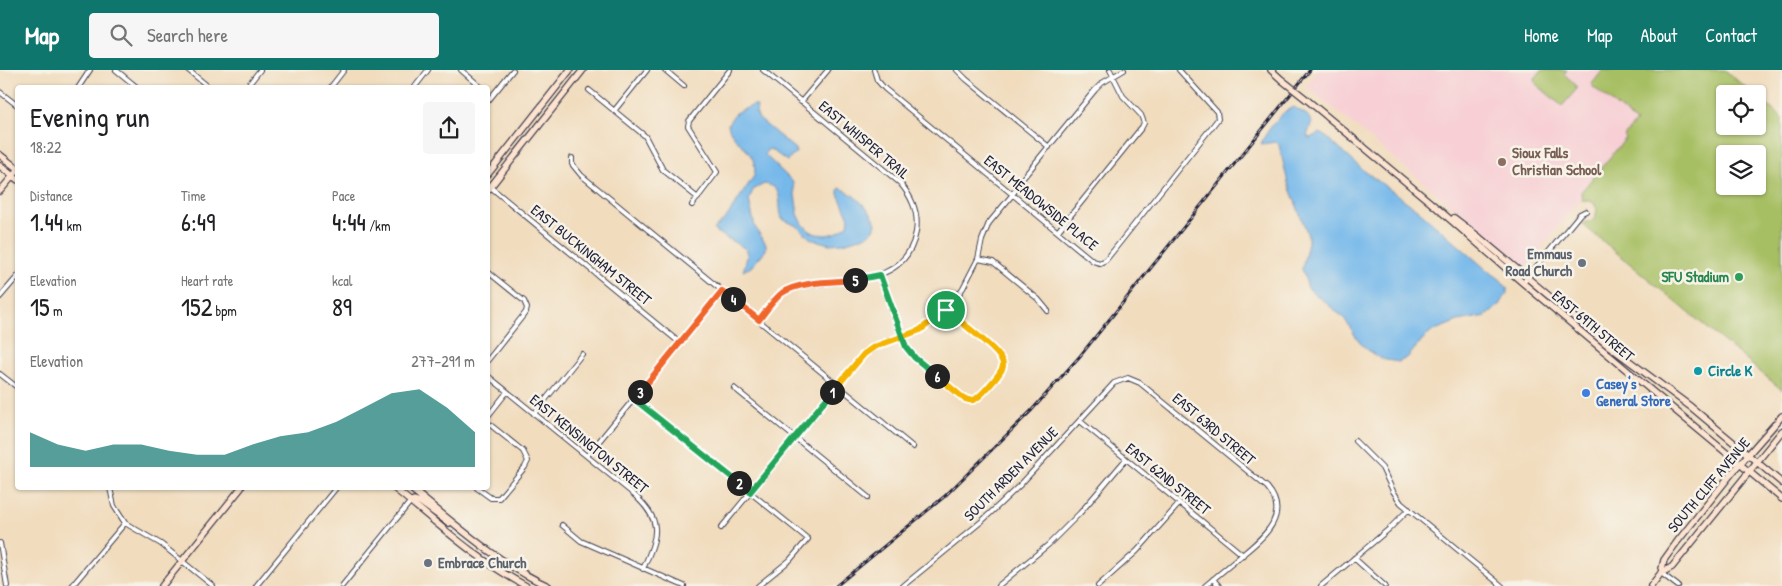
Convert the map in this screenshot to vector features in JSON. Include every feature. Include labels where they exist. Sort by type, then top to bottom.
[{"type":"main road","points":[[490,171],[570,70]]},
{"type":"main road","points":[[490,185],[583,70]]},
{"type":"main road","name":"EAST 69TH STREET","points":[[1271,70],[1782,499]]},
{"type":"main road","points":[[0,154],[15,166]]},
{"type":"main road","points":[[0,166],[15,178],[0,191]]},
{"type":"main road","name":"EAST 69TH STREET","points":[[1437,208],[1464,226],[1606,342],[1672,392],[1782,483]]},
{"type":"main road","name":"SOUTH CLIFF AVENUE","points":[[1661,573],[1664,560],[1709,501],[1782,416]]},
{"type":"main road","name":"SOUTH CLIFF AVENUE","points":[[1651,586],[1661,573],[1672,567],[1782,431]]},
{"type":"main road","points":[[162,586],[240,490]]},
{"type":"main road","points":[[397,490],[522,585]]},
{"type":"main road","points":[[413,490],[505,562],[548,586]]},
{"type":"main road","points":[[411,501],[420,502],[441,518],[466,532]]},
{"type":"street","points":[[80,85],[90,70]]},
{"type":"street","points":[[116,70],[134,85]]},
{"type":"street","points":[[188,70],[206,85]]},
{"type":"street","points":[[248,85],[260,70]]},
{"type":"street","points":[[332,85],[344,70]]},
{"type":"street","points":[[416,85],[428,70]]},
{"type":"street","points":[[461,70],[478,85]]},
{"type":"street","points":[[490,98],[513,70]]},
{"type":"street","points":[[614,111],[647,70]]},
{"type":"street","points":[[665,70],[684,86]]},
{"type":"street","points":[[692,205],[717,172],[688,126],[689,121],[730,70]]},
{"type":"street","name":"EAST WHISPER TRAIL","points":[[759,320],[779,296],[792,288],[867,279],[880,275],[897,265],[905,257],[911,246],[917,222],[913,203],[900,184],[762,70]]},
{"type":"street","points":[[801,102],[828,70]]},
{"type":"street","name":"EAST MEADOWSIDE PLACE","points":[[874,70],[877,80],[885,90],[1096,262],[1103,262],[1217,122],[1217,112],[1179,70]]},
{"type":"street","points":[[958,70],[966,79],[1049,147]]},
{"type":"street","points":[[1058,231],[1142,128],[1144,123],[1141,115],[1123,96],[1110,70]]},
{"type":"street","points":[[721,528],[864,354],[874,347],[902,338],[928,326],[946,310],[963,288],[978,259],[982,240],[989,223],[1095,90],[1102,83],[1124,70]]},
{"type":"street","points":[[589,90],[645,136],[663,170],[698,198]]},
{"type":"street","points":[[0,92],[15,104]]},
{"type":"street","points":[[572,158],[572,164],[581,176],[913,448]]},
{"type":"street","name":"EAST BUCKINGHAM STREET","points":[[490,189],[680,343]]},
{"type":"street","points":[[1523,283],[1580,214],[1586,211]]},
{"type":"street","points":[[978,259],[992,262],[1038,299],[1048,311]]},
{"type":"street","points":[[490,274],[524,301],[527,308],[526,312],[490,357]]},
{"type":"street","points":[[880,275],[902,338],[915,358],[962,397],[970,400],[978,398],[1002,370],[1002,360],[995,351],[946,310]]},
{"type":"street","points":[[0,297],[15,280]]},
{"type":"street","points":[[587,456],[722,291]]},
{"type":"street","points":[[534,414],[582,354]]},
{"type":"street","points":[[0,374],[13,385]]},
{"type":"street","name":"EAST KENSINGTON STREET","points":[[490,378],[648,508],[653,519],[655,531],[654,543],[643,569]]},
{"type":"street","name":"SOUTH ARDEN AVENUE","points":[[903,586],[982,521],[1021,484],[1109,387],[1114,382],[1122,379]]},
{"type":"street","name":"EAST 63RD STREET","points":[[1122,379],[1134,380],[1140,383],[1267,487],[1275,498],[1277,512],[1269,531],[1242,555]]},
{"type":"street","points":[[734,388],[868,496]]},
{"type":"street","points":[[490,413],[507,392]]},
{"type":"street","points":[[634,399],[808,539],[790,560],[758,586]]},
{"type":"street","name":"EAST 62ND STREET","points":[[1080,421],[1242,555]]},
{"type":"street","points":[[480,490],[491,498],[499,498],[528,461],[523,451],[490,425]]},
{"type":"street","points":[[1354,441],[1382,468],[1396,496],[1409,509],[1502,586]]},
{"type":"street","points":[[998,586],[1048,545],[1080,513],[1126,460]]},
{"type":"street","points":[[110,490],[114,506],[125,523],[151,537],[213,586]]},
{"type":"street","points":[[256,586],[334,490]]},
{"type":"street","points":[[417,493],[420,490]]},
{"type":"street","points":[[342,586],[411,501]]},
{"type":"street","points":[[1098,586],[1138,551],[1180,503]]},
{"type":"street","points":[[1321,586],[1389,529],[1409,509]]},
{"type":"street","points":[[72,586],[125,523]]},
{"type":"street","points":[[562,525],[581,541],[684,586]]},
{"type":"street","points":[[0,543],[7,586]]},
{"type":"street","points":[[1204,586],[1242,555]]},
{"type":"street","points":[[1354,558],[1385,586]]},
{"type":"street","points":[[1661,573],[1678,586]]},
{"type":"street","points":[[1213,579],[1219,586]]},
{"type":"street","points":[[910,580],[914,586]]},
{"type":"shaded area","name":"Sioux Falls Christian School","points":[[1319,70],[1603,70],[1591,85],[1636,122],[1624,136],[1626,138],[1585,186],[1581,192],[1582,200],[1526,267],[1306,86]]},
{"type":"green space","points":[[1542,70],[1567,70],[1564,74],[1576,85],[1576,90],[1562,106],[1536,84],[1535,78]]},
{"type":"green space","points":[[1603,70],[1725,70],[1742,85],[1716,85],[1716,135],[1766,135],[1766,104],[1782,118],[1782,390],[1582,224],[1595,219],[1597,209],[1593,202],[1582,200],[1581,192],[1626,138],[1624,136],[1636,122],[1591,85]]},
{"type":"water","points":[[754,105],[757,106],[756,113],[759,119],[795,149],[796,153],[787,161],[770,149],[767,150],[765,155],[793,182],[798,214],[803,224],[816,234],[826,235],[836,233],[848,225],[849,218],[838,194],[840,188],[851,194],[867,208],[876,224],[874,230],[868,235],[844,243],[829,244],[811,239],[797,226],[782,219],[778,192],[771,185],[764,184],[753,190],[749,200],[755,227],[766,244],[766,250],[751,267],[743,271],[748,254],[746,249],[714,229],[726,218],[754,176],[755,167],[753,160],[734,137],[728,124],[735,113]]},
{"type":"water","points":[[1294,107],[1307,115],[1312,122],[1307,136],[1310,138],[1320,133],[1324,135],[1363,170],[1418,210],[1500,279],[1507,288],[1507,293],[1500,305],[1486,316],[1458,321],[1433,331],[1422,340],[1408,357],[1399,362],[1386,360],[1374,355],[1360,343],[1344,318],[1308,288],[1302,269],[1308,235],[1288,183],[1279,145],[1276,142],[1261,144],[1274,122]]},
{"type":"railway","points":[[836,586],[945,496],[1031,411],[1080,356],[1310,70]]},
{"type":"place","name":"Sioux Falls Christian School","points":[[1502,162]]},
{"type":"place","name":"Emmaus Road Church","points":[[1582,263]]},
{"type":"place","name":"SFU Stadium","points":[[1739,277]]},
{"type":"place","name":"Circle K","points":[[1698,371]]},
{"type":"place","name":"Casey's General Store","points":[[1586,393]]},
{"type":"place","name":"Embrace Church","points":[[428,563]]},
{"type":"route","points":[[946,310],[932,322],[911,335],[902,338],[874,347],[864,354],[750,492],[634,399],[722,291],[759,320],[779,296],[792,288],[867,279],[880,275],[902,338],[910,353],[966,400],[974,400],[981,395],[1002,370],[1002,360],[995,351],[946,310]]}]
